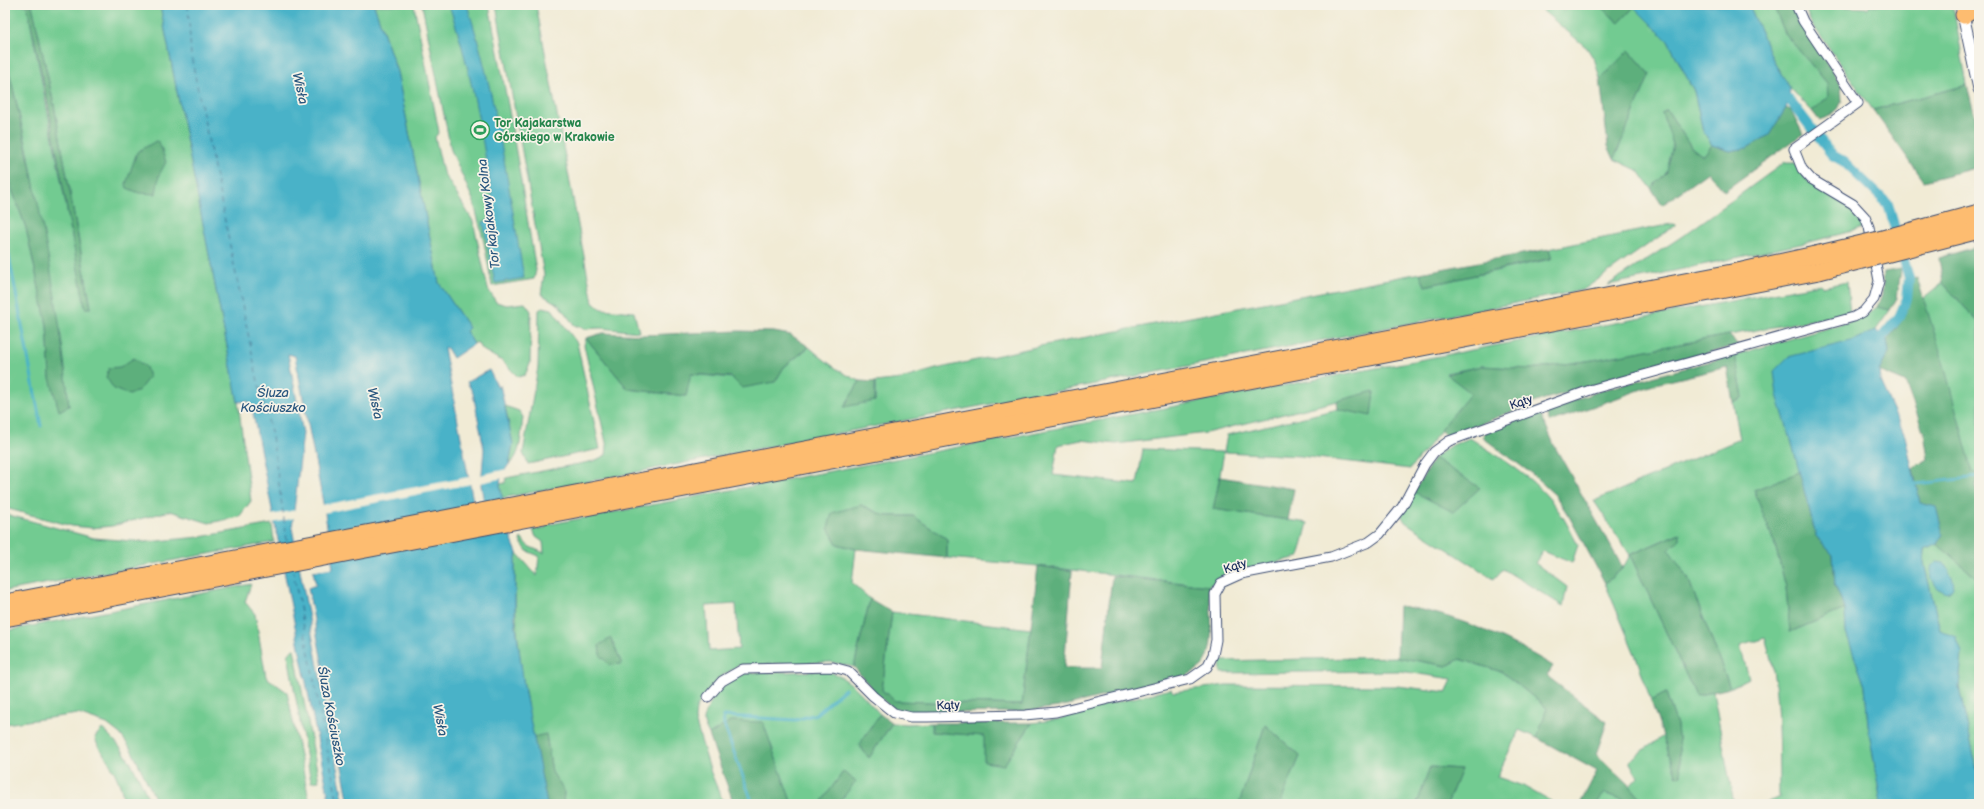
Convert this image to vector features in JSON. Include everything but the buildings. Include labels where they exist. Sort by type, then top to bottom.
[{"type":"highway","points":[[1968,13],[1979,6]]},
{"type":"highway","points":[[5,618],[235,567],[1742,271],[1886,238],[1979,213]]},
{"type":"highway","points":[[540,508],[1819,271],[1979,230]]},
{"type":"highway","points":[[5,603],[235,567]]},
{"type":"street","name":"Kąty","points":[[708,697],[722,681],[743,669],[828,666],[848,671],[872,696],[894,713],[911,717],[1025,715],[1056,712],[1190,679],[1207,667],[1213,655],[1216,640],[1215,594],[1221,583],[1241,574],[1292,563],[1331,557],[1369,542],[1380,534],[1402,507],[1425,464],[1434,452],[1449,441],[1593,389],[1854,317],[1863,312],[1874,299],[1880,281],[1869,227],[1865,218],[1853,204],[1811,178],[1802,169],[1794,149],[1858,103],[1803,21],[1796,5]]},
{"type":"street","points":[[1968,13],[1979,89]]},
{"type":"green space","points":[[5,5],[27,5],[86,308],[91,307],[54,105],[32,5],[160,5],[238,402],[251,501],[239,517],[209,523],[170,511],[112,526],[92,528],[72,526],[5,508],[5,170],[26,228],[47,325],[50,378],[69,406],[61,339],[28,152],[5,54]]},
{"type":"green space","points":[[27,5],[32,5],[54,105],[91,308],[85,308],[48,105]]},
{"type":"green space","points":[[374,5],[414,5],[439,132],[435,137],[443,172],[473,221],[488,289],[496,302],[507,305],[525,303],[531,311],[530,364],[525,375],[518,377],[502,361],[481,349],[477,342],[474,344],[466,331],[469,328],[439,283],[397,72]]},
{"type":"green space","name":"Tor Kajakarstwa Górskiego w Krakowie","points":[[422,5],[489,5],[509,110],[536,270],[534,279],[492,286],[484,242],[473,200],[451,150]]},
{"type":"green space","points":[[496,5],[536,5],[593,303],[602,309],[634,312],[639,332],[601,328],[585,329],[574,325],[559,305],[541,294],[544,275]]},
{"type":"green space","points":[[1536,5],[1558,5],[1565,10],[1569,5],[1599,5],[1619,23],[1634,7],[1668,41],[1694,91],[1703,131],[1712,145],[1703,156],[1692,148],[1667,110],[1662,113],[1673,144],[1667,173],[1651,188],[1639,171],[1614,159],[1650,74],[1629,50],[1600,79],[1595,61],[1587,48]]},
{"type":"green space","points":[[1599,5],[1632,5],[1634,7],[1619,23]]},
{"type":"green space","points":[[1749,5],[1773,5],[1786,35],[1827,83],[1828,97],[1812,111],[1790,88],[1775,64]]},
{"type":"green space","points":[[1773,5],[1790,5],[1841,84],[1842,101],[1838,109],[1830,116],[1819,120],[1812,111],[1828,97],[1827,83],[1786,35]]},
{"type":"green space","points":[[1804,5],[1868,8],[1869,5],[1953,5],[1967,85],[1873,110],[1810,21]]},
{"type":"green space","points":[[1629,50],[1650,74],[1614,159],[1608,146],[1600,79]]},
{"type":"green space","points":[[5,54],[43,229],[58,317],[69,406],[59,411],[50,378],[47,325],[26,228],[5,170]]},
{"type":"green space","points":[[1967,85],[1979,132],[1979,167],[1924,181],[1873,110]]},
{"type":"green space","points":[[1786,108],[1791,110],[1803,134],[1724,191],[1708,172],[1662,205],[1651,188],[1667,172],[1673,144],[1662,113],[1667,110],[1692,148],[1703,156],[1712,145],[1730,151],[1747,148],[1769,135]]},
{"type":"green space","points":[[156,141],[159,142],[166,162],[159,175],[156,194],[139,193],[127,188],[126,184],[137,152]]},
{"type":"green space","points":[[1785,162],[1794,162],[1804,177],[1819,190],[1842,202],[1853,212],[1864,228],[1810,242],[1608,285],[1687,233]]},
{"type":"green space","points":[[1672,224],[1676,225],[1583,290],[502,498],[500,484],[505,483],[506,478],[594,461],[606,455],[607,447],[584,345],[586,338],[628,389],[686,396],[690,374],[775,382],[784,367],[809,347],[833,366],[860,381],[845,406],[875,401],[875,382],[901,379],[936,369],[1040,346],[1420,273],[1425,286],[1551,259],[1549,249]]},
{"type":"green space","points":[[1979,246],[1979,323],[1943,283],[1939,258]]},
{"type":"green space","points":[[1549,249],[1552,258],[1425,286],[1420,273]]},
{"type":"green space","points":[[1901,269],[1897,298],[1890,310],[1877,307],[1882,294],[1884,272]]},
{"type":"green space","points":[[1917,278],[1941,354],[1973,473],[1979,473],[1979,483],[1976,484],[1979,497],[1979,580],[1937,544],[1943,534],[1920,504],[1913,468],[1928,459],[1924,433],[1905,382],[1879,371],[1889,352],[1887,340],[1903,319],[1910,298],[1913,279]]},
{"type":"green space","points":[[1847,282],[1850,313],[1593,360],[1530,369],[1482,366],[1446,373],[1471,393],[1410,469],[1300,456],[1224,452],[1214,509],[1308,523],[1299,557],[1225,574],[1209,586],[1038,566],[947,558],[947,539],[913,516],[885,516],[861,505],[837,544],[856,549],[852,583],[870,599],[854,667],[831,662],[740,665],[720,677],[702,698],[696,709],[695,720],[711,773],[724,804],[563,804],[564,791],[552,772],[546,735],[533,737],[519,647],[515,592],[515,568],[517,553],[537,576],[539,556],[527,551],[520,541],[521,538],[528,546],[544,553],[543,542],[536,537],[533,530],[545,528],[546,525],[1821,284],[1822,287]],"holes":[[[1374,392],[1370,415],[1338,409],[1227,435],[1224,452],[1143,449],[1137,484],[1053,475],[1058,445],[1081,440],[1116,444],[1206,433]],[[736,604],[739,649],[709,651],[706,606]]]},
{"type":"green space","points":[[1943,283],[1979,323],[1979,473],[1973,474],[1923,299]]},
{"type":"green space","points":[[543,307],[552,309],[577,343],[600,449],[528,464],[523,453],[538,367],[539,310]]},
{"type":"green space","points":[[1877,307],[1890,310],[1876,330],[1855,340],[1791,440],[1800,472],[1754,490],[1775,545],[1786,587],[1790,632],[1845,609],[1846,633],[1865,686],[1868,725],[1881,804],[1764,804],[1779,797],[1778,716],[1774,675],[1765,638],[1740,646],[1749,678],[1730,688],[1688,578],[1668,550],[1680,539],[1679,533],[1630,555],[1594,501],[1740,439],[1733,402],[1743,397],[1735,355],[1862,318]]},
{"type":"green space","points":[[739,331],[774,332],[791,335],[809,347],[784,367],[775,382],[742,388],[731,377],[691,374],[686,396],[628,389],[586,338],[603,333],[643,335]]},
{"type":"green space","points":[[1729,335],[1738,345],[1541,400],[1447,437],[1440,430],[1471,393],[1446,374],[1482,366],[1530,369],[1593,360]]},
{"type":"green space","points":[[1735,355],[1743,397],[1733,402],[1727,367],[1656,384],[1550,422],[1545,411],[1602,390]]},
{"type":"green space","points":[[134,358],[146,367],[149,377],[139,390],[130,395],[114,389],[106,377],[109,368],[120,367]]},
{"type":"green space","points":[[860,381],[875,382],[875,401],[844,407]]},
{"type":"green space","points":[[1374,391],[1371,416],[1338,409],[1337,401]]},
{"type":"green space","points":[[505,406],[519,411],[523,417],[519,449],[509,464],[513,444]]},
{"type":"green space","points":[[1540,412],[1555,447],[1623,568],[1605,583],[1570,518],[1555,495],[1532,474],[1486,440],[1483,436],[1486,431]]},
{"type":"green space","points":[[1470,438],[1529,479],[1549,499],[1566,522],[1578,545],[1572,563],[1543,551],[1535,563],[1567,587],[1563,606],[1503,569],[1494,579],[1405,522],[1401,515],[1414,492],[1479,488],[1434,458],[1450,446]]},
{"type":"green space","points":[[1434,458],[1480,488],[1453,512],[1414,492]]},
{"type":"green space","points":[[1800,472],[1816,536],[1833,555],[1835,585],[1845,609],[1790,632],[1786,587],[1775,545],[1754,490]]},
{"type":"green space","points":[[1220,477],[1294,489],[1288,520],[1213,509]]},
{"type":"green space","points":[[861,505],[885,516],[913,516],[947,539],[947,558],[856,549],[837,544],[828,528],[832,513]]},
{"type":"green space","points":[[5,514],[94,538],[146,542],[200,537],[272,524],[274,542],[5,591]]},
{"type":"green space","points":[[1680,533],[1680,539],[1669,550],[1688,578],[1730,688],[1696,696],[1630,555]]},
{"type":"green space","points":[[1937,544],[1979,580],[1979,779],[1959,687],[1962,653],[1940,630],[1924,563],[1925,550]]},
{"type":"green space","points":[[1630,555],[1696,696],[1713,692],[1734,804],[1643,804],[1644,802],[1630,786],[1638,777],[1629,761],[1663,736],[1677,777],[1681,775],[1677,725],[1666,693],[1651,701],[1637,659],[1605,583],[1623,568]]},
{"type":"green space","points":[[1038,566],[1072,571],[1064,668],[1102,668],[1112,576],[1209,586],[1212,628],[1210,650],[1207,659],[1202,666],[1186,676],[1059,707],[1020,712],[912,713],[895,711],[876,694],[854,667],[870,599],[892,612],[882,690],[895,701],[1022,705]]},
{"type":"green space","points":[[251,584],[245,602],[255,614],[266,677],[287,692],[310,804],[158,804],[131,749],[120,734],[107,724],[78,714],[5,724],[5,631]]},
{"type":"green space","points":[[1399,606],[1439,614],[1479,628],[1517,646],[1553,666],[1547,676],[1607,722],[1596,754],[1630,786],[1644,802],[1643,804],[1634,804],[1605,793],[1596,804],[1580,804],[1597,771],[1537,738],[1547,708],[1502,672],[1460,659],[1447,666],[1397,657]]},
{"type":"green space","points":[[892,612],[1031,629],[1022,705],[895,701],[882,690]]},
{"type":"green space","points":[[611,638],[622,664],[610,665],[600,655],[599,645]]},
{"type":"green space","points":[[294,648],[319,781],[311,782],[288,655]]},
{"type":"green space","points":[[1397,657],[1447,666],[1460,659],[1502,672],[1547,708],[1537,738],[1519,730],[1497,777],[1523,786],[1555,804],[1447,804],[1461,769],[1431,767],[1417,804],[1280,804],[1300,756],[1265,725],[1239,804],[838,804],[855,781],[843,772],[820,804],[792,804],[763,723],[731,721],[709,735],[704,723],[707,711],[714,697],[724,684],[737,676],[746,673],[826,671],[849,682],[880,714],[859,745],[869,758],[892,723],[932,723],[933,732],[984,736],[1004,765],[1032,723],[1060,719],[1074,712],[1171,689],[1173,692],[1226,685],[1397,686],[1447,692],[1452,679],[1400,671],[1221,673],[1220,661]]},
{"type":"green space","points":[[1666,693],[1677,725],[1681,775],[1677,777],[1651,701]]},
{"type":"green space","points":[[880,714],[892,723],[869,758],[859,745]]},
{"type":"green space","points":[[731,721],[763,722],[792,804],[734,804],[709,735]]},
{"type":"green space","points":[[932,723],[1032,723],[1004,765],[984,762],[984,736],[932,732]]},
{"type":"green space","points":[[1265,725],[1300,756],[1280,804],[1239,804]]},
{"type":"green space","points":[[102,729],[111,737],[125,754],[151,804],[124,804],[122,792],[116,775],[98,746],[95,737]]},
{"type":"green space","points":[[546,734],[552,772],[564,791],[563,804],[547,804],[533,737]]},
{"type":"green space","points":[[1430,767],[1461,769],[1447,804],[1417,804]]},
{"type":"green space","points":[[843,772],[856,781],[838,804],[820,804]]},
{"type":"green space","points":[[1605,793],[1634,804],[1596,804]]},
{"type":"water","points":[[160,5],[374,5],[397,72],[439,283],[469,328],[466,331],[474,344],[453,358],[447,348],[444,348],[480,538],[490,536],[481,485],[484,449],[473,393],[467,382],[489,370],[498,388],[500,385],[513,444],[509,464],[501,476],[500,486],[509,533],[517,553],[515,563],[515,619],[525,693],[547,804],[349,804],[308,588],[316,585],[313,571],[333,568],[325,513],[295,356],[288,354],[303,433],[292,528],[344,804],[330,804],[252,408],[248,401],[238,402]]},
{"type":"water","points":[[449,5],[467,5],[477,39],[494,106],[524,278],[495,283],[483,222],[495,218],[487,164],[465,57]]},
{"type":"water","points":[[1632,5],[1749,5],[1775,64],[1790,88],[1786,108],[1769,135],[1747,148],[1730,151],[1712,145],[1703,131],[1694,91],[1668,41]]},
{"type":"water","points":[[1876,330],[1887,340],[1889,352],[1879,371],[1880,381],[1905,436],[1920,503],[1936,507],[1943,534],[1937,544],[1925,550],[1924,563],[1940,630],[1956,637],[1962,653],[1959,687],[1979,779],[1979,804],[1881,804],[1868,725],[1865,686],[1846,633],[1845,609],[1835,585],[1833,555],[1816,536],[1791,440],[1777,395],[1774,371],[1788,357],[1855,340]]},
{"type":"water","points":[[1937,562],[1944,563],[1953,580],[1954,588],[1948,593],[1940,589],[1932,579],[1932,565]]},
{"type":"pier","points":[[507,469],[503,478],[480,483],[480,475]]},
{"type":"pier","points":[[469,477],[471,484],[323,513],[322,505]]},
{"type":"pier","points":[[296,510],[295,518],[273,523],[271,515]]},
{"type":"waterway","points":[[1789,99],[1832,155],[1843,161],[1888,204],[1909,278],[1907,299],[1899,317],[1882,337]]},
{"type":"waterway","points":[[5,235],[41,426]]},
{"type":"waterway","points":[[1916,484],[1979,477]]},
{"type":"waterway","points":[[753,804],[724,725],[723,716],[796,720],[816,714],[845,689]]},
{"type":"ferry route","points":[[188,5],[191,56],[257,377],[272,436],[287,541]]},
{"type":"ferry route","points":[[293,571],[338,804]]},
{"type":"place","name":"Tor Kajakarstwa Górskiego w Krakowie","points":[[480,130]]},
{"type":"water label","name":"Wisła","points":[[301,88]]},
{"type":"water label","name":"Tor kajakowy Kolna","points":[[488,214]]},
{"type":"water label","name":"Śluza Kościuszko","points":[[273,400]]},
{"type":"water label","name":"Wisła","points":[[376,403]]},
{"type":"water label","name":"Śluza Kościuszko","points":[[332,716]]},
{"type":"water label","name":"Wisła","points":[[441,720]]}]
